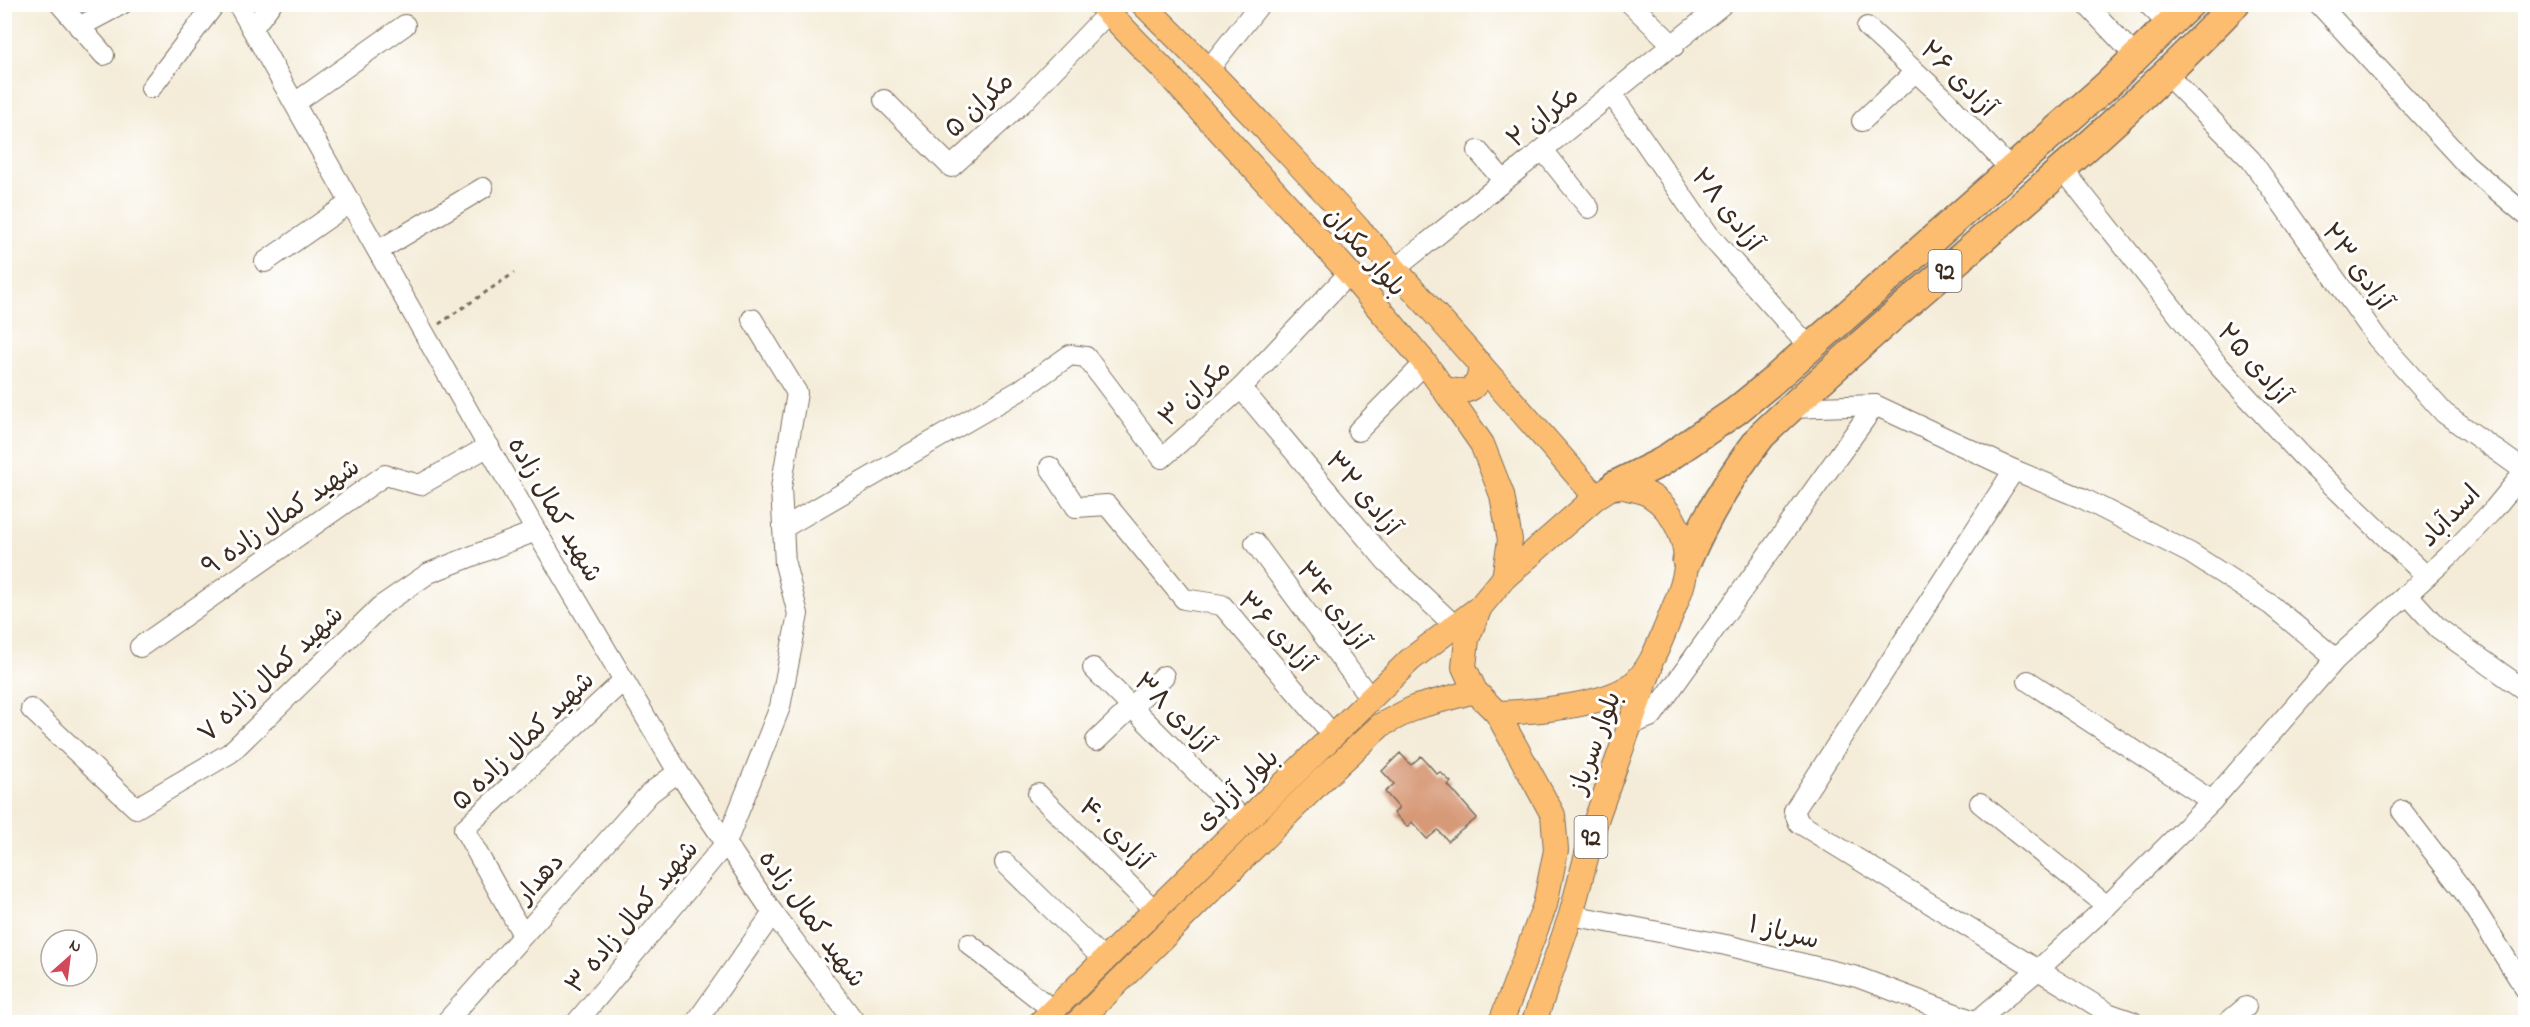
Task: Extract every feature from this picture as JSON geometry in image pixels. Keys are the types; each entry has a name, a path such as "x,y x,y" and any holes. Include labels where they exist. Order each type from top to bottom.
{"highway":[{"name":"92","path":"1606,491 1660,464 1744,404 2011,170 2170,26 2190,4"},
{"name":"92","path":"1686,561 1705,520 1732,474 1762,435 2166,74 2235,4"}],"main road":[{"name":"بلوار مکران","path":"1143,4 1395,269 1480,364 1606,491"},
{"name":"بلوار مکران","path":"1104,9 1166,72 1349,273 1425,363 1443,388 1482,444 1502,495 1510,540 1504,578"},
{"path":"1443,388 1462,392 1469,390 1476,385 1480,377 1480,364"},
{"name":"92","path":"1606,491 1644,492 1665,508 1681,530 1686,561 1679,593 1656,653 1634,683 1609,697 1523,712 1497,713 1475,691 1464,667 1467,639 1480,607 1504,578 1606,491"},
{"name":"بلوار آزادی","path":"1047,1017 1244,820 1410,660 1480,607"},
{"name":"بلوار سرباز","path":"1534,1022 1571,915 1596,820 1656,653"},
{"name":"بلوار آزادی","path":"1078,1023 1380,725 1416,707 1475,691"},
{"name":"بلوار سرباز","path":"1497,713 1553,815 1556,850 1545,905 1501,1023"}],"street":[{"path":"60,4 104,55"},
{"path":"79,27 122,4"},
{"path":"151,88 215,4"},
{"name":"شهید کمال زاده","path":"238,4 536,531 678,772 773,913 855,1023"},
{"path":"252,29 271,4"},
{"path":"1208,70 1260,4"},
{"path":"1631,4 1674,46"},
{"name":"مکران ۲","path":"1395,269 1503,180 1613,96 1723,4"},
{"path":"2086,4 2136,57"},
{"path":"2148,4 2170,26"},
{"path":"2319,4 2466,164 2526,215"},
{"name":"مکران ۵","path":"885,100 951,167 1023,102 1104,9"},
{"path":"295,103 405,25"},
{"name":"آزادی ۲۶","path":"1867,27 1942,96 2011,170"},
{"path":"1862,121 1915,72"},
{"name":"آزادی ۲۳","path":"2166,74 2251,160 2377,338 2444,413 2525,470"},
{"name":"آزادی ۲۸","path":"1613,96 1709,236 1810,348"},
{"path":"1543,150 1589,208"},
{"path":"1478,151 1503,180"},
{"name":"آزادی ۲۵","path":"2062,168 2217,364 2302,456 2426,576"},
{"path":"378,251 483,188"},
{"path":"265,262 351,202"},
{"name":"مکران ۳","path":"783,528 1019,392 1070,355 1086,357 1162,458 1240,388 1349,273"},
{"name":"شهید کمال زاده ۳","path":"577,1023 726,843 780,707 798,614 785,564 781,488 797,393 752,319"},
{"path":"1358,431 1425,363"},
{"name":"آزادی ۳۲","path":"1240,388 1386,561 1455,626"},
{"path":"1791,408 1875,405 2014,470 2084,499 2190,553 2271,605 2337,659"},
{"path":"1630,726 1652,716 1875,405"},
{"name":"شهید کمال زاده ۹","path":"140,647 385,475 420,485 489,446"},
{"name":"آزادی ۳۶","path":"1050,467 1076,507 1107,505 1184,599 1222,605 1333,735"},
{"path":"2014,470 1794,810 1800,823 2110,1014 2133,1023"},
{"name":"اسدآباد","path":"1977,1022 2107,906 2212,801 2337,659 2494,509 2525,470"},
{"name":"شهید کمال زاده ۷","path":"31,709 136,808 230,753 381,606 429,573 536,531"},
{"name":"آزادی ۳۴","path":"1255,543 1370,698"},
{"path":"2407,594 2438,628 2526,691"},
{"name":"آزادی ۳۸","path":"1093,668 1244,820"},
{"path":"1096,741 1164,676"},
{"name":"شهید کمال زاده ۵","path":"523,935 464,829 624,680"},
{"path":"2028,681 2212,801"},
{"name":"دهدار","path":"446,1023 650,793 678,772"},
{"name":"آزادی ۴۰","path":"1038,794 1154,910"},
{"path":"1980,803 2107,906"},
{"path":"2402,811 2464,892 2526,990"},
{"path":"1005,863 1104,960"},
{"path":"696,1023 773,913"},
{"name":"سرباز ۱","path":"1571,915 1726,945 1857,977 1977,1022"},
{"path":"969,944 1047,1017"},
{"path":"2228,1023 2246,1007"}],"path":[{"path":"425,333 514,273"}],"building":[{"path":"1400,753 1411,765 1421,756 1437,774 1440,772 1451,782 1448,785 1477,818 1448,841 1438,830 1427,839 1412,822 1407,827 1394,813 1399,808 1385,792 1394,784 1382,771"}]}
